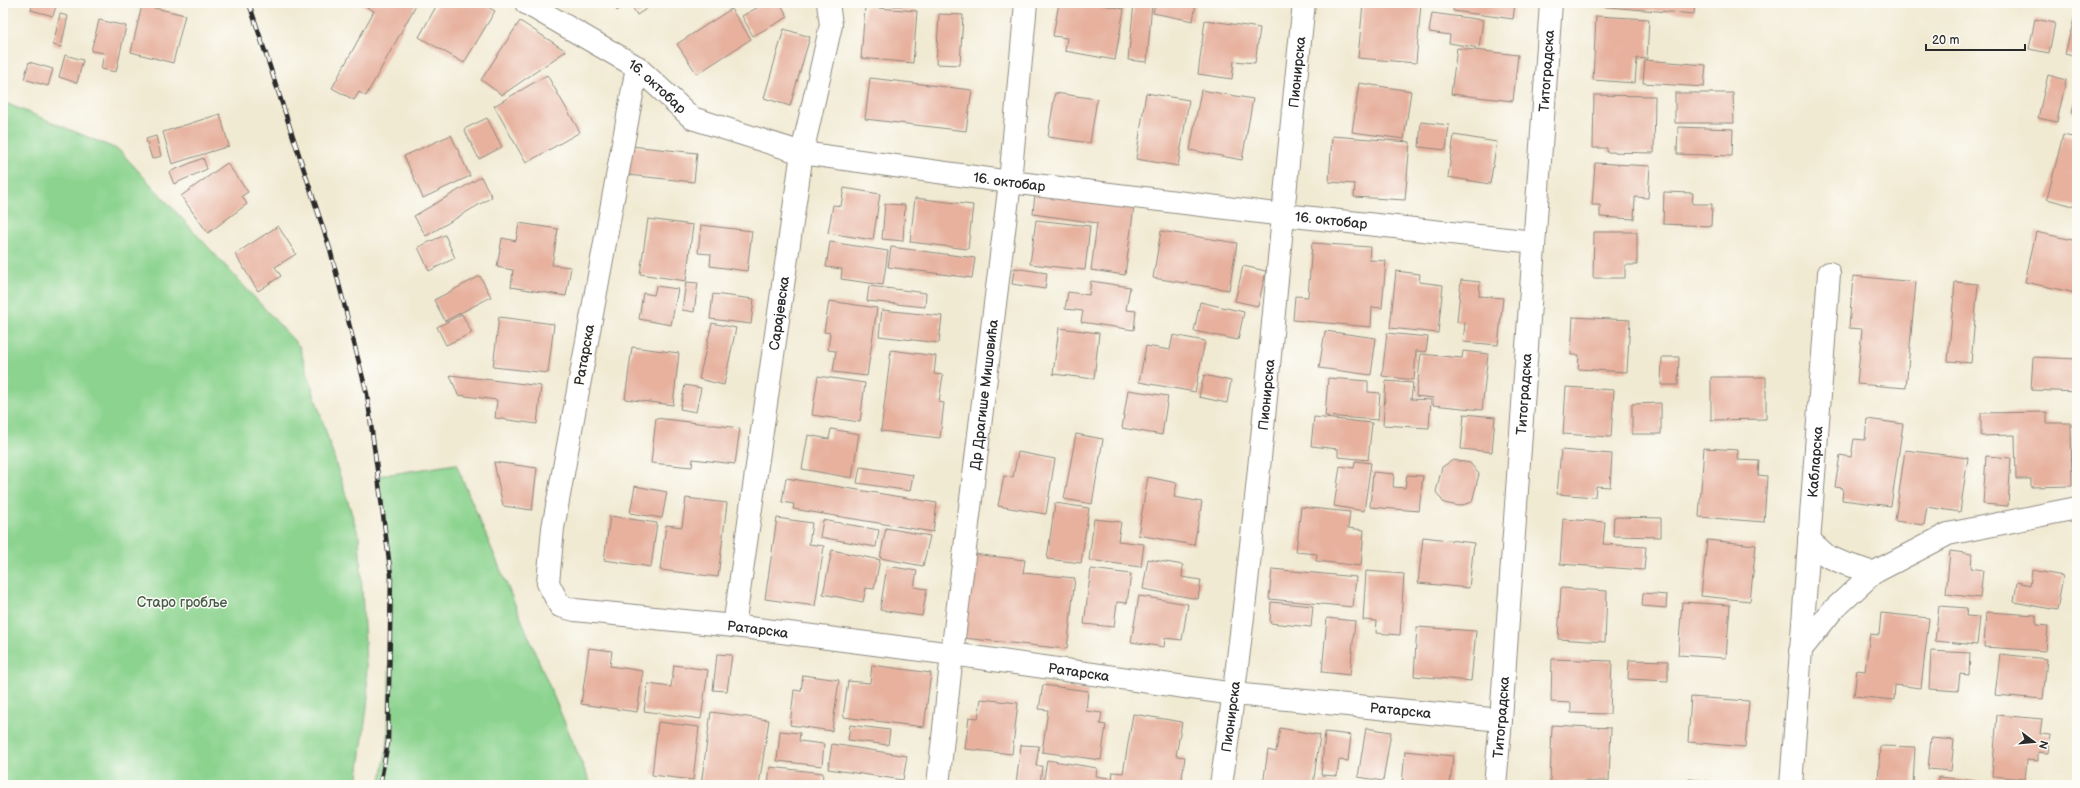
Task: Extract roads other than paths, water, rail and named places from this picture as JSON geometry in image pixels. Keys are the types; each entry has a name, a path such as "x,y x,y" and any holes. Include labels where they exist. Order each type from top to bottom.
{"street":[{"name":"16. октобар","path":"526,3 637,67 692,118 802,153 1010,182 1284,215 1534,242"},
{"name":"Сарајевска","path":"734,626 802,153 831,25 828,3"},
{"name":"Др Драгише Мишовића","path":"938,785 952,654 1010,182 1026,3"},
{"name":"Пионирска","path":"1221,785 1234,694 1284,215 1304,3"},
{"name":"Титоградска","path":"1495,785 1501,720 1551,3"},
{"name":"Ратарска","path":"637,67 553,528 548,583 560,606 575,610 734,626 952,654 1234,694 1501,720"},
{"name":"Кабларска","path":"1791,785 1829,273"},
{"path":"1800,651 1831,612 1873,573 1948,534 2077,508"},
{"path":"1809,540 1827,556 1873,573"}],"railway":[{"path":"249,3 330,249 367,394 391,575 388,742 380,785"}],"park label":[{"name":"Старо гробље","path":"182,602"}]}
